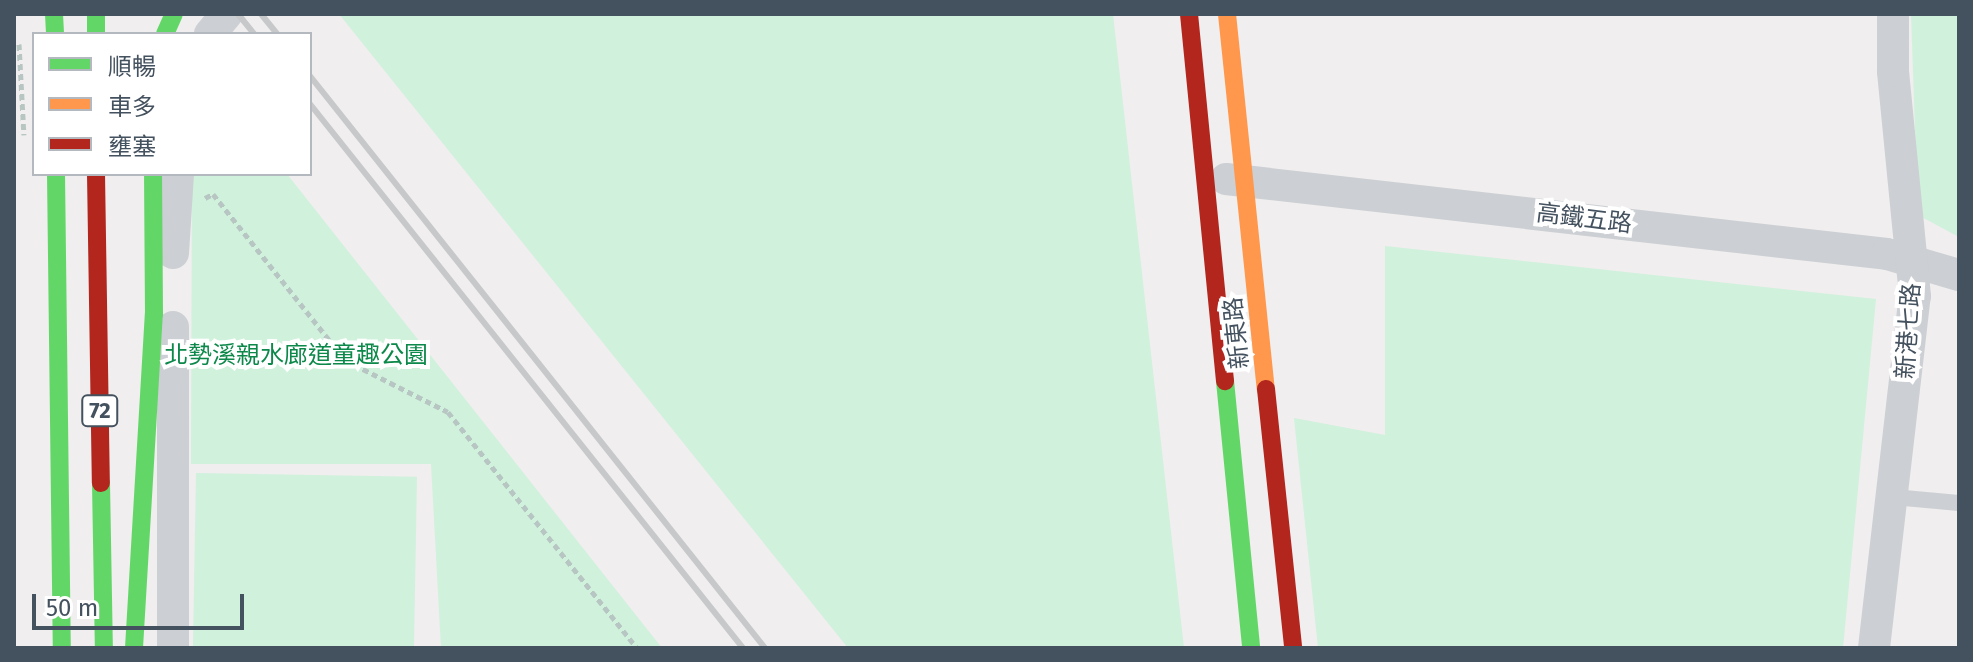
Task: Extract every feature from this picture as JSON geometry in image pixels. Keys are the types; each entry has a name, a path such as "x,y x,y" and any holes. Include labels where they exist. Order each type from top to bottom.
{"main road":[{"name":"新東路","path":"1189,14 1251,648"},
{"name":"新東路","path":"1227,14 1247,182 1293,648"},
{"name":"72","path":"56,176 62,648"},
{"name":"72","path":"96,176 104,648"},
{"path":"134,648 154,314 153,176"}],"street":[{"path":"212,32 227,14"},
{"name":"新港七路","path":"1874,648 1915,296 1893,71 1893,14"},
{"path":"173,648 173,251 178,176"},
{"name":"高鐵五路","path":"1206,177 1913,260 1959,275"}],"lane":[{"path":"1893,497 1959,503"}],"path":[{"path":"18,29 24,135"},
{"path":"199,201 213,194 345,360 448,412 637,648"}],"green space":[{"path":"339,14 1113,14 1184,648 848,648"},
{"path":"1911,14 1959,14 1959,237 1918,215"},
{"name":"北勢溪親水廊道童趣公園","path":"192,176 289,176 662,648 441,648 431,464 191,464"},
{"path":"1385,246 1876,299 1843,648 1318,648 1294,418 1385,435"},
{"path":"196,473 417,477 414,648 193,648"}],"railway":[{"path":"238,14 252,32"},
{"path":"261,14 275,32"},
{"path":"312,79 765,648"},
{"path":"312,107 743,648"}],"traffic: fast":[{"path":"54,14 55,32"},
{"path":"96,14 96,32"},
{"path":"166,32 174,14"},
{"path":"56,176 62,648"},
{"path":"134,648 154,314 153,176"},
{"path":"1225,381 1251,648"},
{"path":"101,483 104,648"}],"traffic: slow":[{"path":"1227,14 1266,389"}],"traffic: jam":[{"path":"1189,14 1225,381"},
{"path":"96,176 101,483"},
{"path":"1266,389 1293,648"}]}
